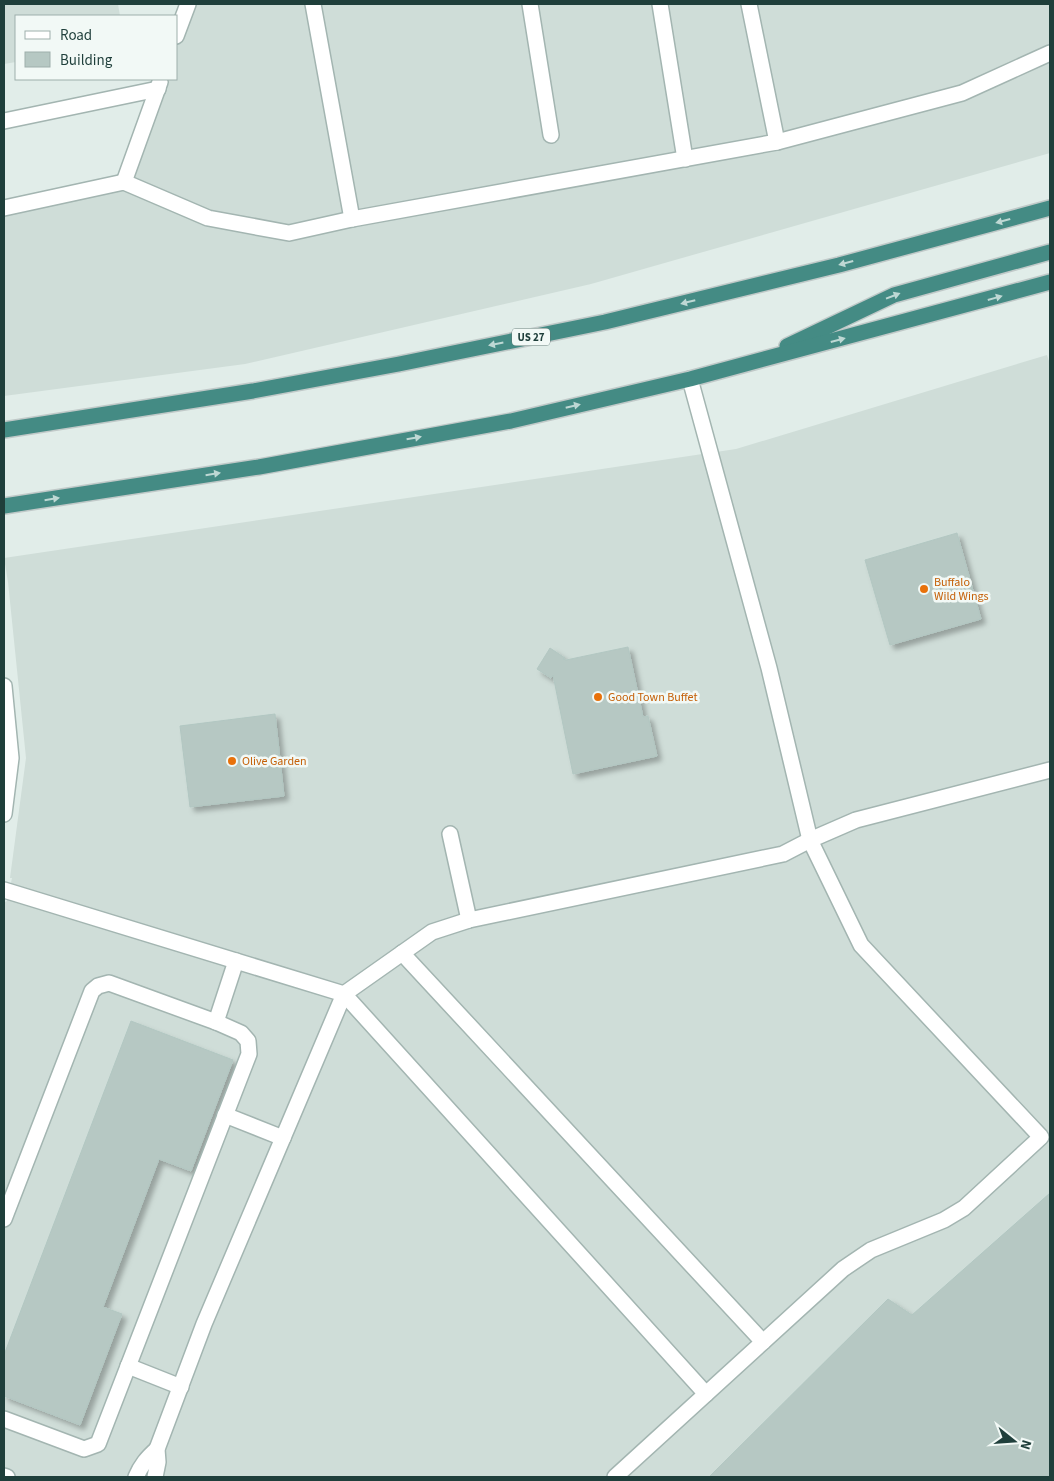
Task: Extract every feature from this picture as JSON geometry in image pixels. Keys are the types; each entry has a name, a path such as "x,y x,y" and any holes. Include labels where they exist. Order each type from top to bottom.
{"highway":[{"name":"US 27","path":"4,430 253,391 399,364 605,322 839,265 1050,208"},
{"path":"754,362 894,295 1050,252"},
{"path":"4,506 260,467 511,421 690,380 1050,282"}],"street":[{"path":"178,31 188,4"},
{"path":"313,4 352,220"},
{"path":"530,4 551,135"},
{"path":"660,4 685,159"},
{"path":"749,4 778,142"},
{"path":"4,208 124,182 208,218 289,233 778,142 962,93 1050,53"},
{"path":"124,182 159,84"},
{"path":"4,121 159,84"},
{"path":"615,1477 843,1269 871,1250 944,1220 964,1208 1046,1132 861,946 810,840 769,668 690,380"},
{"path":"4,686 11,758 4,814"},
{"path":"155,1477 158,1462 157,1449 204,1324 344,994 432,932 470,920 783,854 856,820 1050,770"},
{"path":"450,834 470,920"},
{"path":"4,890 344,994 706,1394"},
{"path":"402,953 763,1342"},
{"path":"216,1022 236,961"},
{"path":"4,1220 92,992 98,986 110,983 216,1022 241,1033 248,1041 249,1054 98,1444 92,1448 84,1449 4,1418"},
{"path":"225,1115 283,1138"},
{"path":"128,1366 181,1387"},
{"path":"136,1477 147,1458 157,1449"}],"shaded area":[{"path":"4,4 118,4 120,15 15,15 15,62 4,64"},
{"path":"189,4 1050,4 1050,153 591,284 245,364 4,396 4,204 122,185 161,80 178,80 178,33"},
{"path":"1047,355 1050,364 1050,1477 4,1477 4,905 7,901 12,878 10,878 26,758 4,558 736,449"}],"building":[{"name":"Buffalo Wild Wings","path":"957,533 981,619 890,645 865,560"},
{"name":"Good Town Buffet","path":"628,647 643,717 648,716 657,756 573,774 553,675 551,678 537,669 550,648 566,660"},
{"name":"Olive Garden","path":"275,714 284,796 190,807 180,726"},
{"path":"131,1021 233,1060 191,1171 159,1159 103,1307 122,1314 80,1425 4,1396 4,1355"},
{"path":"1050,1193 1050,1477 709,1477 888,1299 912,1315"}],"place":[{"name":"Buffalo Wild Wings","path":"924,589"},
{"name":"Good Town Buffet","path":"598,697"},
{"name":"Olive Garden","path":"232,761"}]}
